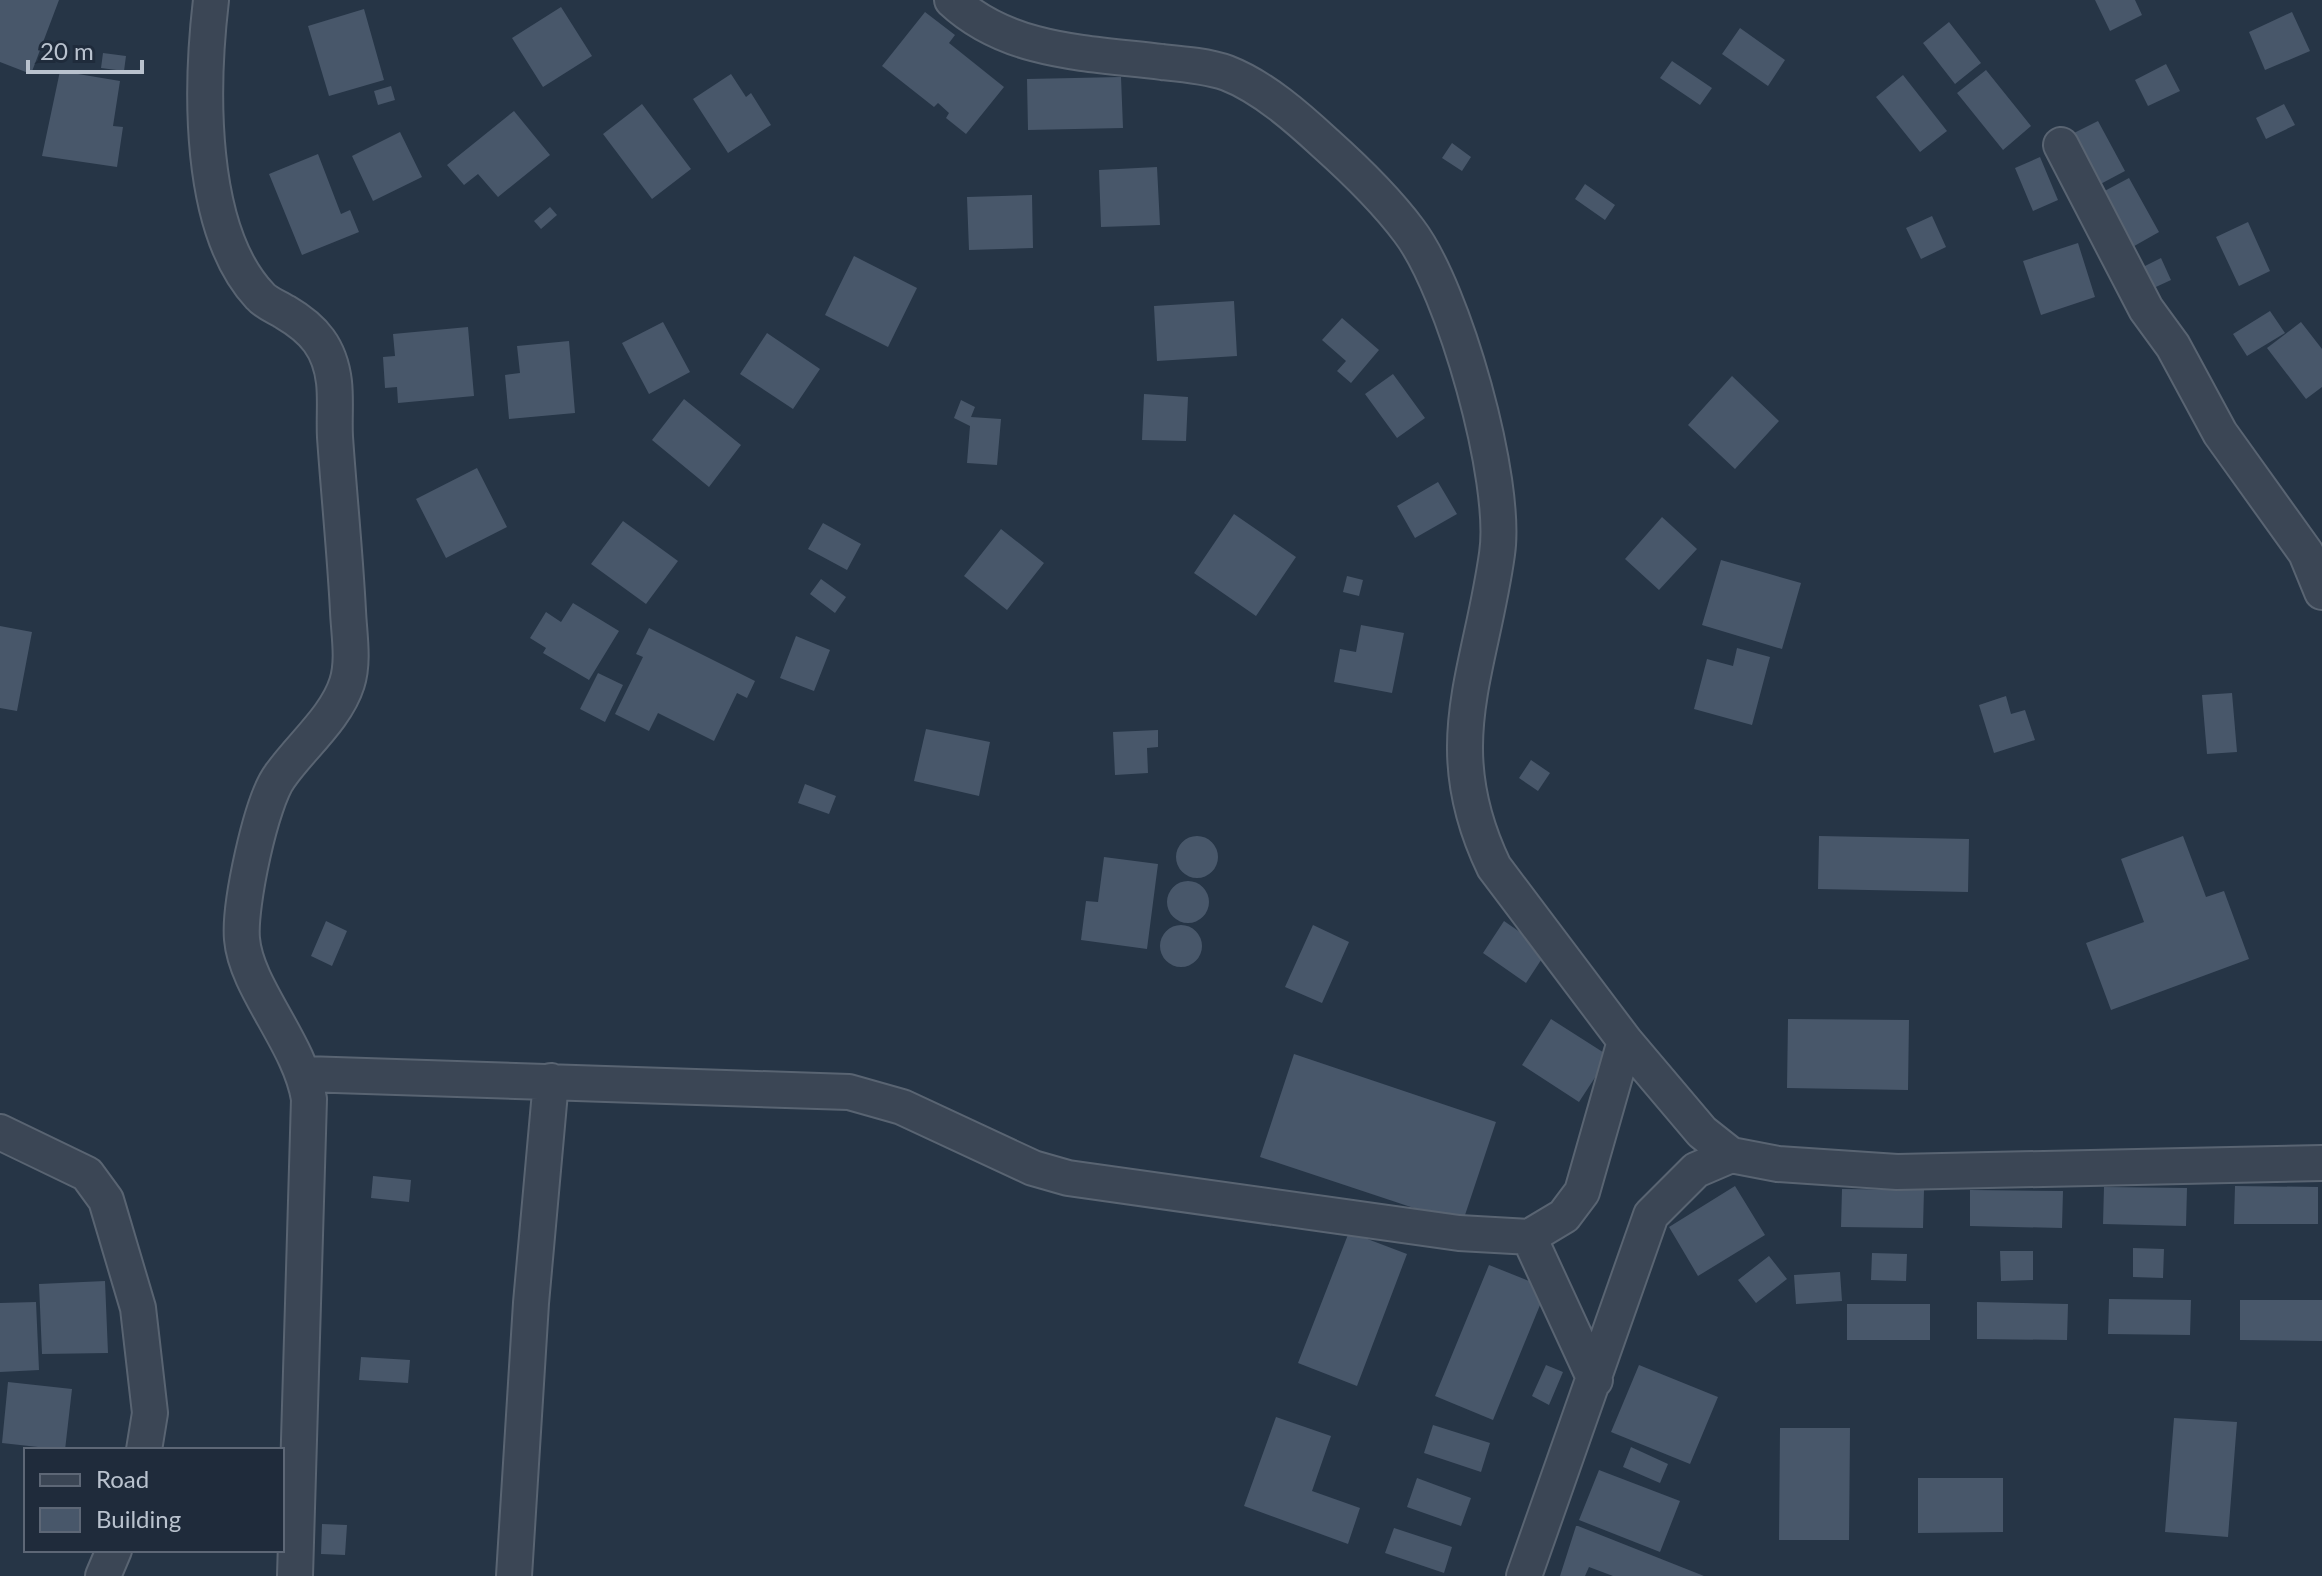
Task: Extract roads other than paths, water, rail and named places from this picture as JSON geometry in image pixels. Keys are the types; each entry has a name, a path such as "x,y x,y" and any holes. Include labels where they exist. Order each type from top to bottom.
{"street":[{"path":"211,0 205,114 218,211 239,265 253,287 261,297 309,326 328,352 334,383 351,656 347,683 335,707 278,778 266,802 244,904 242,940 251,968 305,1074 309,1099 295,1576"},
{"path":"952,0 973,20 1011,39 1051,48 1196,66 1227,73 1256,88 1325,143 1409,231 1436,279 1470,375 1496,492 1498,551 1466,704 1466,790 1479,835 1494,867 1625,1041 1702,1132 1731,1155 1778,1164 1897,1172 2322,1163"},
{"path":"2061,145 2146,309 2173,346 2220,433 2306,553 2322,592"},
{"path":"305,1074 849,1092 902,1107 1033,1168 1068,1178 1459,1233 1529,1237 1564,1216 1582,1192 1625,1041"},
{"path":"514,1576 531,1303 551,1081"},
{"path":"0,1132 87,1174 106,1200 138,1308 150,1413 144,1448"},
{"path":"1524,1576 1651,1215 1696,1170 1731,1155"},
{"path":"1529,1237 1595,1380"},
{"path":"103,1576 113,1552"}]}
